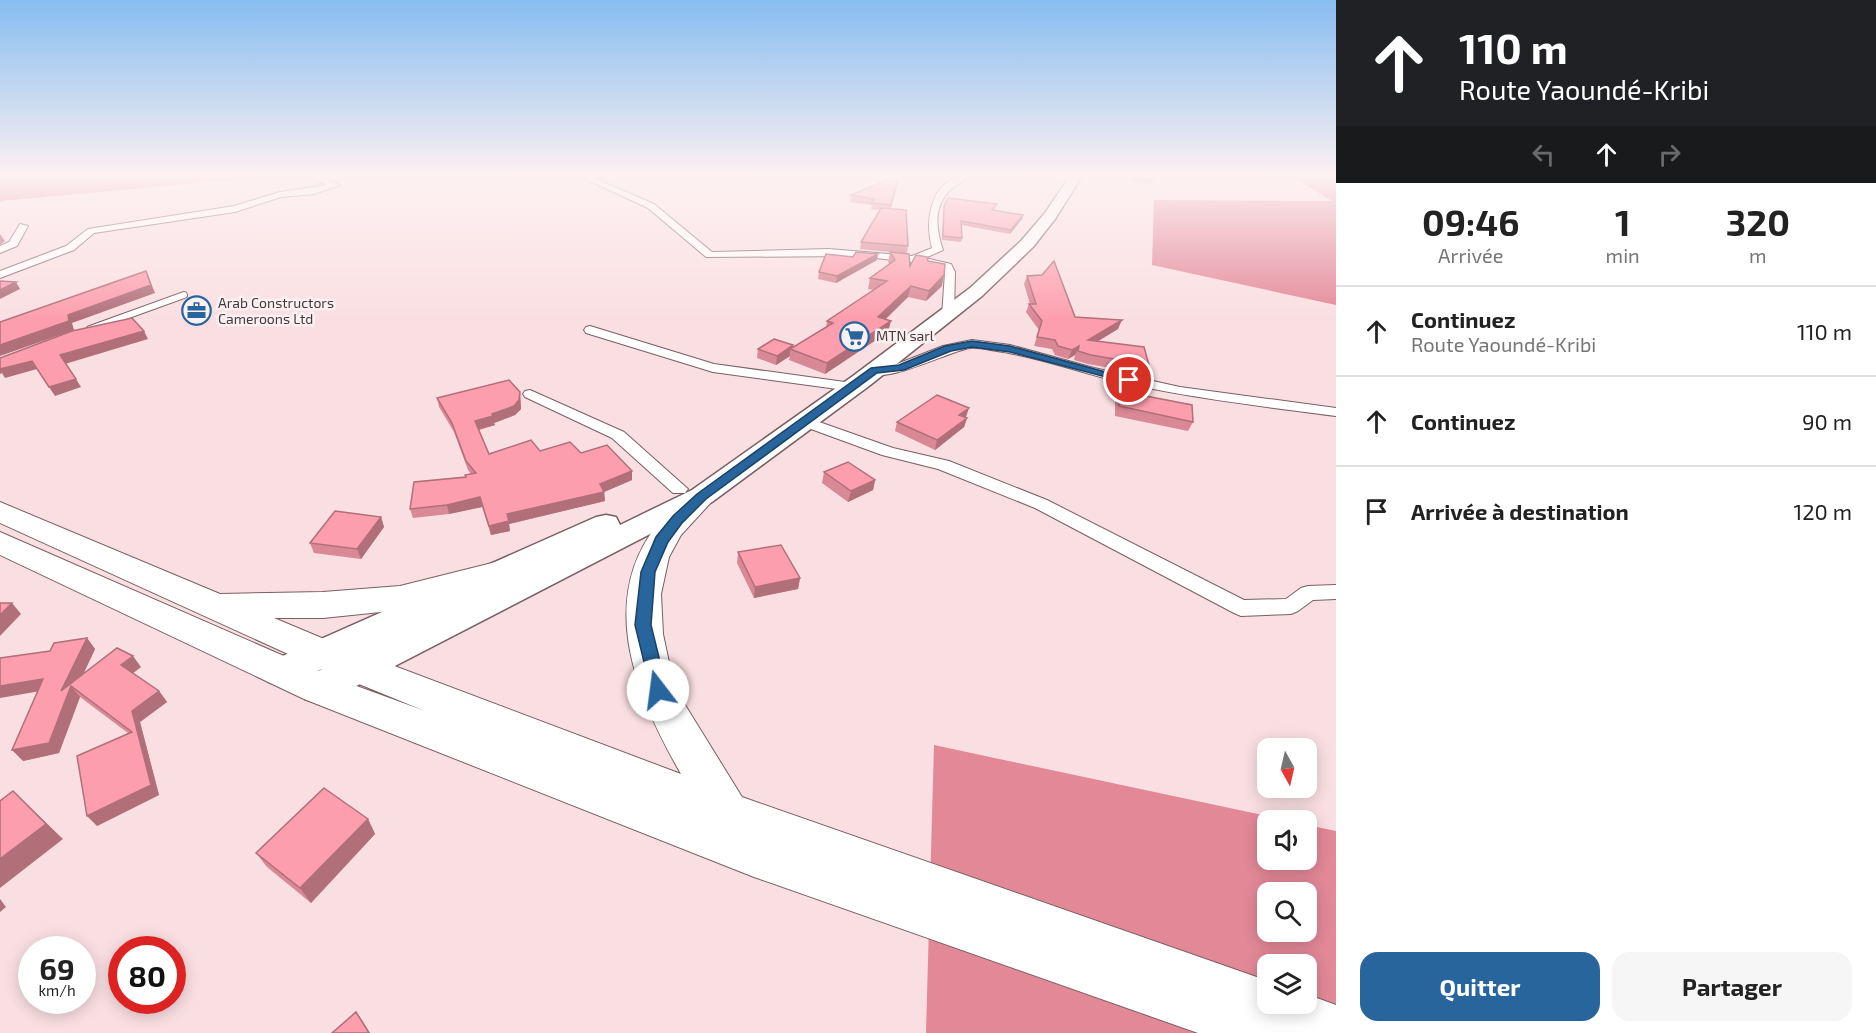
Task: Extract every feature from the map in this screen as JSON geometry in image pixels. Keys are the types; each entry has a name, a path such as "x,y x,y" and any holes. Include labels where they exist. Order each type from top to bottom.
{"highway":[{"path":"690,493 678,519 661,540 648,572 643,625 658,690 727,813"},
{"path":"0,512 215,605 321,671 727,813 868,866 1336,1032"},
{"path":"0,542 321,671 754,854 1276,1033"},
{"path":"215,605 360,603 400,598 504,571"}],"main road":[{"path":"321,671 690,493 740,466 805,423 948,316 1027,244 1043,224"},
{"path":"321,671 504,571 690,493"}],"street":[{"path":"0,274 70,248 92,231 136,224"},
{"path":"673,224 710,255 843,253 915,258 947,266 950,272 948,316"},
{"path":"915,258 938,250 931,232 932,224"},
{"path":"0,250 13,244 23,226"},
{"path":"590,330 713,368 852,387"},
{"path":"874,371 900,368 948,349 972,344 1010,349 1092,372 1180,391 1336,412"},
{"path":"530,394 618,435 690,493"},
{"path":"805,423 888,452 943,465 1041,504 1241,608 1291,606 1308,593 1336,592"}],"lane":[{"path":"87,330 184,295"}],"shaded area":[{"path":"1153,224 1336,224 1336,305 1152,265"},
{"path":"934,745 1257,814 1257,870 1317,870 1317,827 1336,831 1336,1033 926,1033"}],"building":[{"path":"871,224 907,224 908,246 861,242"},
{"path":"943,224 961,224 962,238 943,236"},
{"path":"979,224 1016,224 1011,230"},
{"path":"856,252 878,254 837,276 819,272 826,254 853,257"},
{"path":"890,252 909,254 910,266 916,255 927,257 928,261 945,264 944,275 929,291 911,286 878,317 891,321 827,363 790,349 833,323 827,321 887,281 870,278 895,260"},
{"path":"1054,261 1075,317 1122,320 1088,340 1144,347 1149,365 1091,355 1078,351 1079,346 1072,350 1058,346 1055,340 1037,337 1042,321 1029,304 1036,304 1027,276 1042,275"},
{"path":"146,271 151,285 68,315 69,321 0,345 0,322"},
{"path":"0,281 16,282 0,290"},
{"path":"132,318 144,331 60,355 76,379 49,387 32,361 0,369 0,358 72,331"},
{"path":"774,339 793,345 777,356 758,349"},
{"path":"509,380 520,392 519,400 514,406 475,421 489,454 531,440 540,451 570,442 581,453 607,445 632,471 600,484 604,492 507,514 509,521 489,526 480,497 447,505 410,509 414,482 466,477 465,475 476,473 466,461 452,423 437,398"},
{"path":"1120,391 1192,405 1193,422 1119,406"},
{"path":"937,395 969,408 959,415 967,418 937,440 897,422"},
{"path":"848,462 875,480 851,491 824,472"},
{"path":"335,511 381,517 357,549 310,543"},
{"path":"781,545 800,578 755,587 738,552"},
{"path":"0,603 12,603 0,615"},
{"path":"87,638 61,691 117,648 133,656 121,665 159,691 132,711 151,785 87,816 77,756 132,732 71,686 49,743 12,750 43,679 0,686 0,658 50,651 54,643"},
{"path":"324,788 368,819 300,888 256,853"},
{"path":"13,791 46,824 0,859 0,801"},
{"path":"356,1012 369,1033 332,1033"}],"place":[{"name":"Arab Constructors Cameroons Ltd","path":"197,311"},
{"name":"MTN sarl","path":"855,336"}],"route":[{"path":"658,690 643,625 648,572 661,540 678,519 702,496 740,466 805,423 874,371 900,368 959,345 972,344 1010,349 1129,380"}]}
